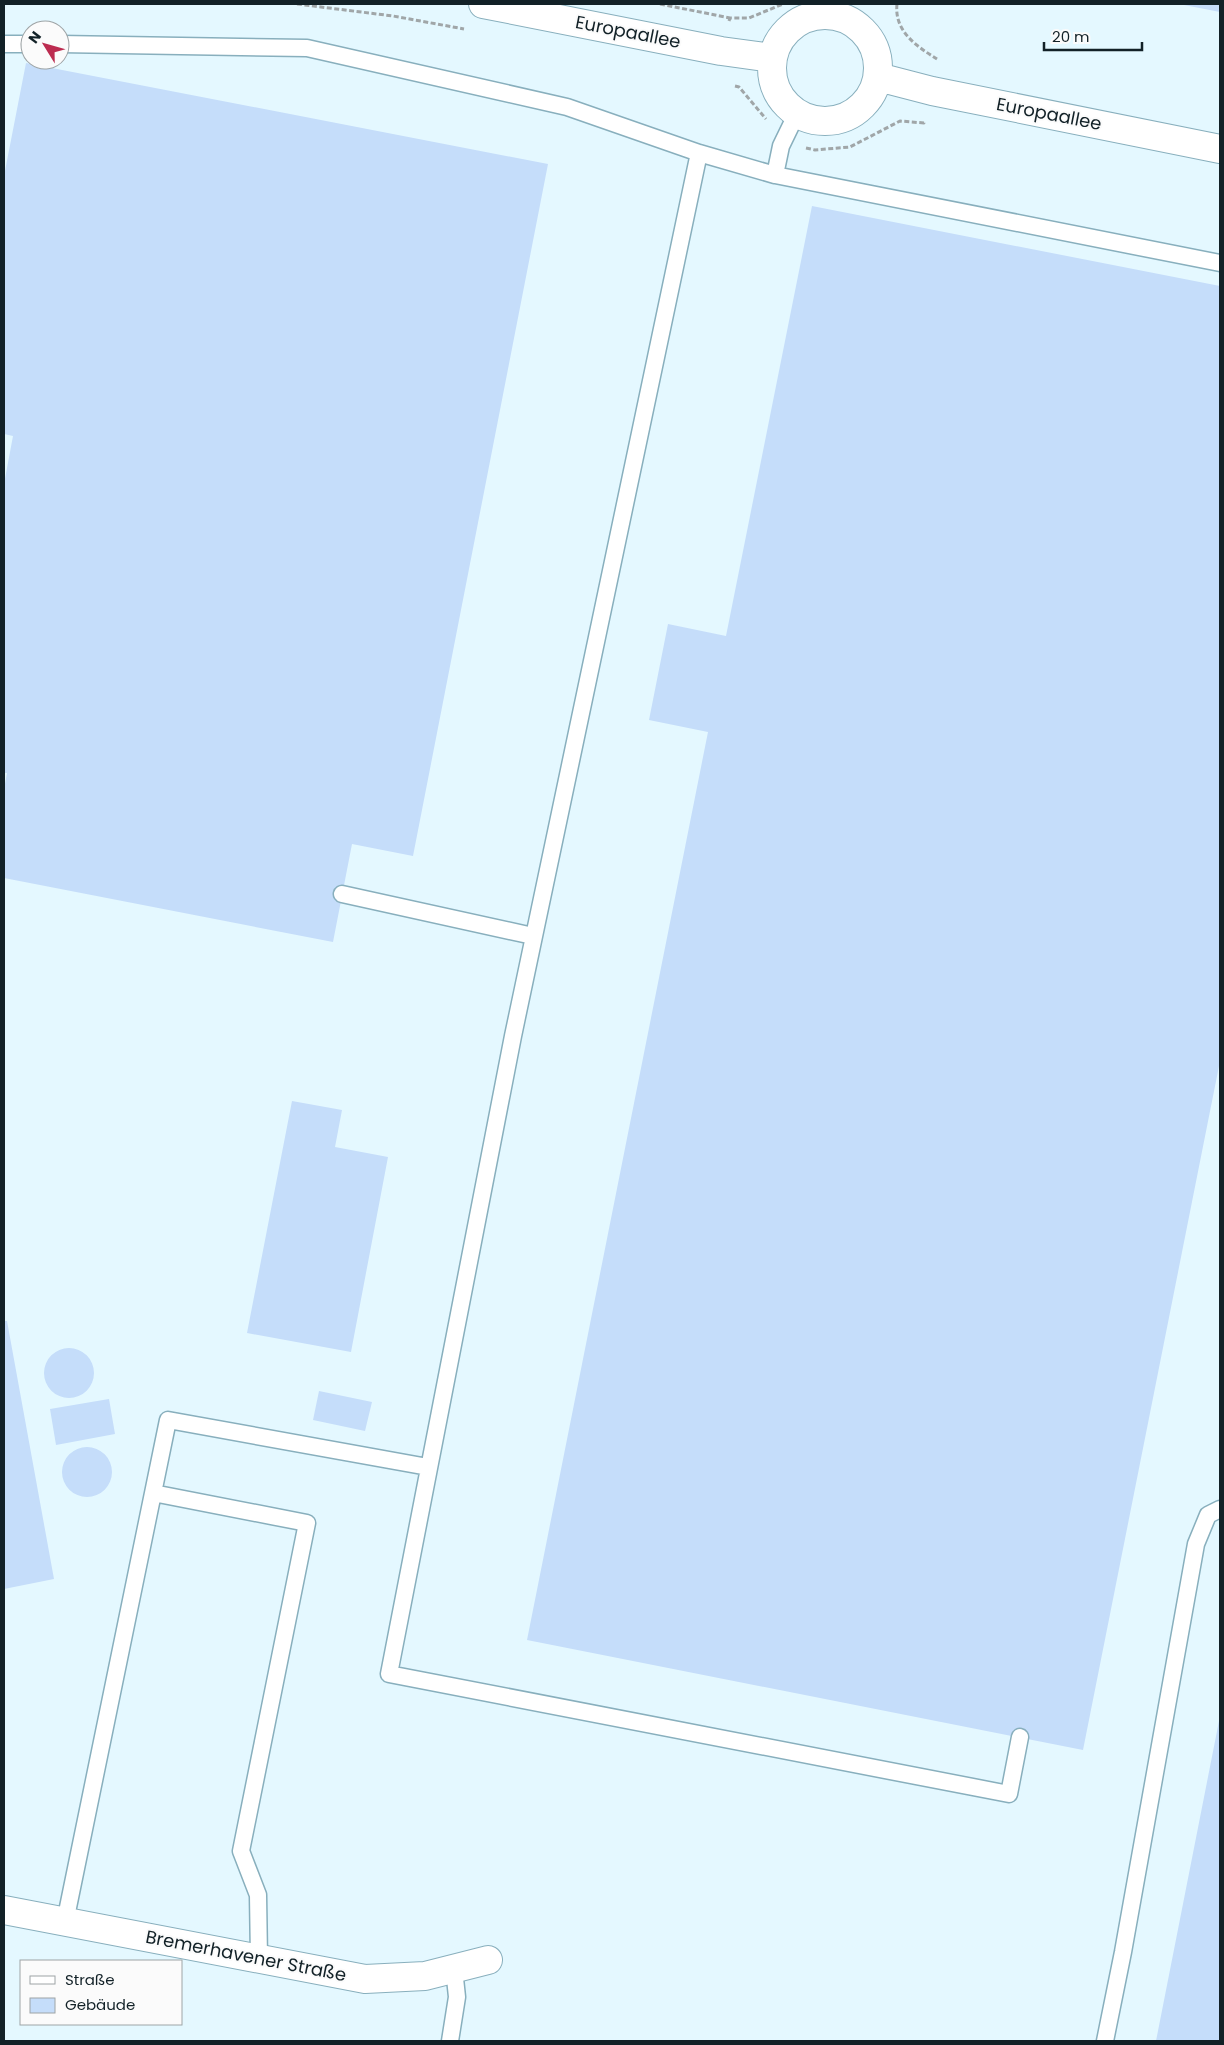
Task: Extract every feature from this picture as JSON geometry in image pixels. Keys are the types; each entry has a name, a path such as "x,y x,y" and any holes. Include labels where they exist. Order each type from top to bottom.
{"street":[{"name":"Europaallee","path":"483,4 721,51 773,58"},
{"path":"846,11 853,23 871,41 876,54 878,77 875,87 863,106 854,113 842,119 828,121 812,119 797,113 784,102 774,83 773,58 782,38 799,22 812,17 846,11"},
{"name":"Europaallee","path":"878,77 932,91 1220,149"},
{"name":"Bremerhavener Straße","path":"4,1910 365,1979 425,1976 488,1960"}],"lane":[{"path":"4,44 20,44"},
{"path":"70,44 307,48 567,107 699,153 775,175 1220,263"},
{"path":"775,175 781,146 797,113"},
{"path":"699,153 533,936 389,1674 1009,1794 1020,1737"},
{"path":"342,894 533,936"},
{"path":"65,1922 168,1420 428,1468"},
{"path":"153,1493 307,1523 241,1851 258,1896 259,1959"},
{"path":"1105,2041 1123,1952 1196,1544 1208,1515 1220,1509"},
{"path":"450,2041 457,1997 454,1969"}],"path":[{"path":"297,4 393,16 469,30"},
{"path":"660,4 730,18"},
{"path":"732,84 739,87 762,113 776,133 795,144 815,150 850,148 900,121 924,123 940,62 920,48 904,33 895,15 897,4"}],"shaded area":[{"path":"4,4 1220,4 1220,2041 4,2041"}],"building":[{"path":"1220,4 1220,12 1184,5"},
{"path":"25,70 62,70 548,164 413,856 352,844 333,942 4,878 4,789 7,773 4,773 4,484 13,436 4,434 4,176"},
{"path":"812,206 1220,286 1220,1061 1083,1750 527,1640 708,732 649,720 668,624 726,636"},
{"path":"292,1101 342,1110 335,1147 388,1157 351,1352 247,1333"},
{"path":"4,1321 7,1321 54,1579 4,1589"},
{"path":"64,1348 74,1348 87,1355 94,1368 94,1378 87,1391 74,1398 64,1398 55,1394 48,1387 44,1378 44,1368 48,1359 55,1352"},
{"path":"319,1391 372,1402 365,1431 313,1420"},
{"path":"109,1399 115,1434 56,1445 50,1409"},
{"path":"82,1447 92,1447 105,1454 112,1467 112,1477 105,1490 92,1497 82,1497 73,1493 66,1486 62,1477 62,1467 66,1458 73,1451"},
{"path":"1219,1721 1220,2041 1156,2041"}]}
